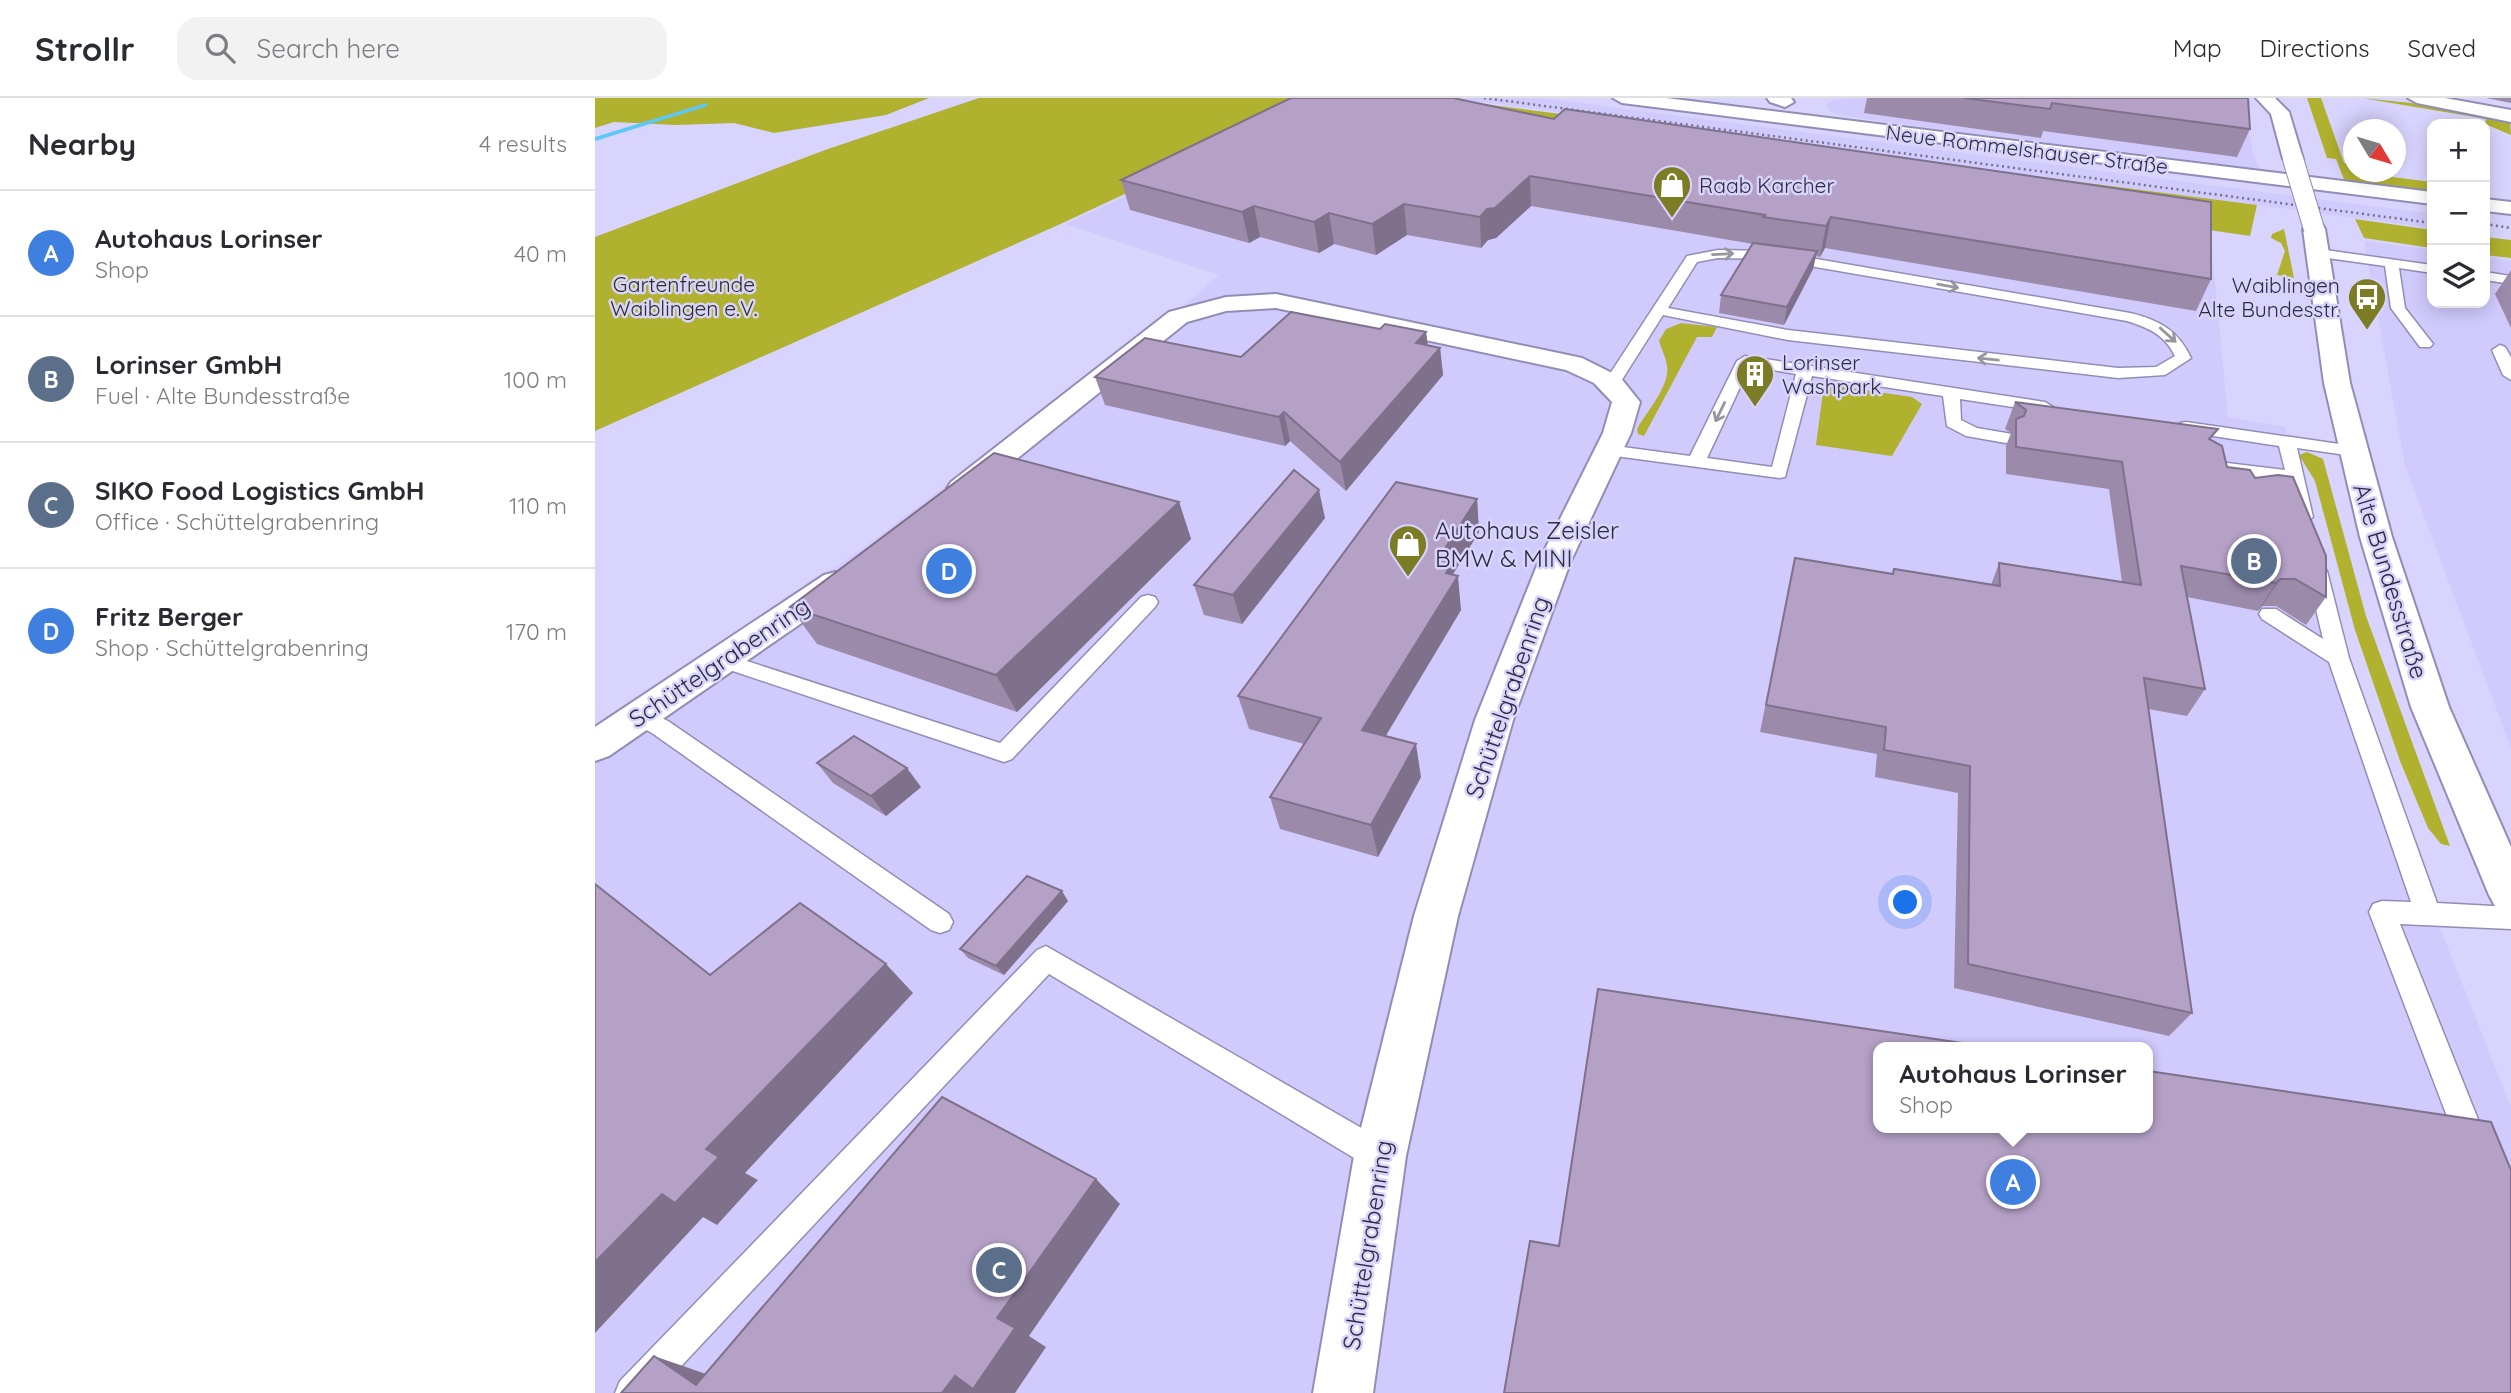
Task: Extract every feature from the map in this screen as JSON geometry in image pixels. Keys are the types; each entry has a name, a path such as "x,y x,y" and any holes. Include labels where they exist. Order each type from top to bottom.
{"street":[{"name":"Neue Rommelshauser Straße","path":"1622,98 1782,104 2427,197"},
{"path":"2417,98 2511,116"},
{"name":"Alte Bundesstraße","path":"2277,102 2316,241 2337,383 2353,451 2400,617 2430,707 2511,895"},
{"path":"2490,206 2511,208"},
{"path":"934,510 1178,317 1217,304 1247,300 1276,302 1573,364 1596,372 1612,383"},
{"name":"Schüttelgrabenring","path":"1343,1393 1380,1156 1436,916 1494,720 1554,564 1608,450 1626,402 1612,383"},
{"name":"Schüttelgrabenring","path":"595,746 859,568"}],"lane":[{"path":"2316,241 2391,264 2427,268"},
{"path":"1612,383 1658,310 1692,259 1718,254 1770,255 2130,317 2159,327 2177,342 2183,358 2159,372 2118,373 1788,335 1658,310"},
{"path":"2391,264 2398,307 2425,344"},
{"path":"2490,277 2511,280"},
{"path":"2511,352 2500,350 2511,375"},
{"path":"1696,462 1745,361 2063,410"},
{"path":"1608,450 1779,473 1805,371"},
{"path":"1951,393 1952,422 1961,433 1978,444 2006,444 1952,422"},
{"path":"2168,425 2353,451"},
{"path":"2287,442 2338,658 2428,914"},
{"path":"2207,471 2295,480"},
{"path":"2270,491 2295,480"},
{"path":"722,660 1004,753 1148,602"},
{"path":"2269,614 2338,658"},
{"path":"640,716 660,727 940,922"},
{"path":"2486,1177 2382,912 2511,918"},
{"path":"632,1393 1046,958 1380,1156"}],"shaded area":[{"path":"1452,98 1542,98 2427,213 2427,227"},
{"path":"1848,98 2242,98 2253,153 2261,172 1858,118 1832,113 1825,106 1832,101"},
{"path":"1329,101 2210,231 2228,417 2285,427 2347,692 2511,1107 2511,1393 595,1393 595,727 862,549 1176,312 1219,275 1066,224"},
{"path":"2364,241 2427,249 2427,308 2490,308 2490,258 2511,261 2511,748 2405,466"}],"green space":[{"path":"595,98 929,98 886,115 774,133 734,123 676,125 614,122 595,128"},
{"name":"Gartenfreunde Waiblingen e.V.","path":"979,98 1437,98 2257,205 2250,236 1327,100 1056,226 595,431 595,237 825,150"},
{"path":"2307,98 2321,98 2343,160 2343,177 2336,159 2327,158"},
{"path":"2362,98 2411,103 2510,122 2511,135 2490,126 2490,119"},
{"path":"2406,179 2427,181 2427,192 2345,182 2406,182"},
{"path":"2355,219 2427,229 2427,247 2364,238"},
{"path":"2284,229 2294,278 2277,275 2285,251 2281,243 2271,238 2272,234"},
{"path":"2490,238 2511,240 2511,258 2490,256"},
{"path":"1681,323 1717,327 1712,337 1697,337 1644,436 1638,434 1637,429 1659,396 1667,374 1659,341 1666,329"},
{"path":"1824,384 1912,397 1922,404 1892,456 1816,445"},
{"path":"2307,452 2323,459 2366,616 2450,846 2441,844 2428,828 2400,761 2355,630 2315,481 2299,455"}],"building":[{"path":"1291,98 1453,98 1554,119 1565,109 2211,202 2211,279 1831,217 1826,226 1763,217 1765,215 1530,176 1495,208 1487,209 1480,217 1404,204 1372,224 1329,213 1314,222 1254,206 1242,212 1121,180"},
{"path":"1964,98 2248,98 2250,129 2052,103 2050,109"},
{"path":"1753,243 1817,251 1787,307 1721,295"},
{"path":"1291,312 1380,329 1385,324 1426,332 1416,343 1440,348 1340,462 1284,412 1279,417 1095,377 1145,338 1241,357"},
{"path":"2015,402 2218,429 2209,439 2222,446 2227,467 2250,470 2255,478 2278,475 2293,477 2326,556 2326,597 2295,579 2280,579 2276,583 2181,566 2205,689 2144,678 2192,1013 1968,964 1970,766 1884,750 1886,727 1766,705 1795,558 1893,574 1894,569 2000,586 1999,563 2141,585 2122,462 2016,447 2016,419 2024,416 2026,410"},
{"path":"994,453 1179,502 996,675 790,607"},
{"path":"1294,470 1319,490 1233,595 1194,585"},
{"path":"1396,482 1477,499 1438,559 1452,562 1446,573 1458,576 1362,730 1416,744 1371,825 1270,797 1321,718 1238,696"},
{"path":"854,736 907,768 871,796 817,763"},
{"path":"1027,876 1062,891 996,966 960,949"},
{"path":"595,884 710,975 800,903 886,964 706,1149 719,1157 675,1203 662,1194 595,1262"},
{"path":"1598,989 1955,1042 1873,1042 1873,1133 2153,1133 2153,1072 2491,1122 2511,1170 2511,1393 1504,1393 1530,1241 1559,1246"},
{"path":"942,1097 1096,1179 997,1318 1015,1328 973,1389 955,1376 942,1393 621,1393 654,1356 696,1385"}],"waterway":[{"path":"595,139 706,105"}],"railway":[{"path":"1484,98 2427,222"},
{"path":"2490,225 2511,228"}],"place":[{"name":"Raab Karcher","path":"1672,219"},
{"name":"Waiblingen Alte Bundesstr.","path":"2367,331"},
{"name":"Lorinser Washpark","path":"1755,408"},
{"name":"Lorinser GmbH","path":"2254,561"},
{"name":"Fritz Berger","path":"949,571"},
{"name":"Autohaus Zeisler BMW & MINI","path":"1408,578"},
{"name":"Autohaus Lorinser","path":"2013,1182"},
{"name":"SIKO Food Logistics GmbH","path":"999,1270"}]}
